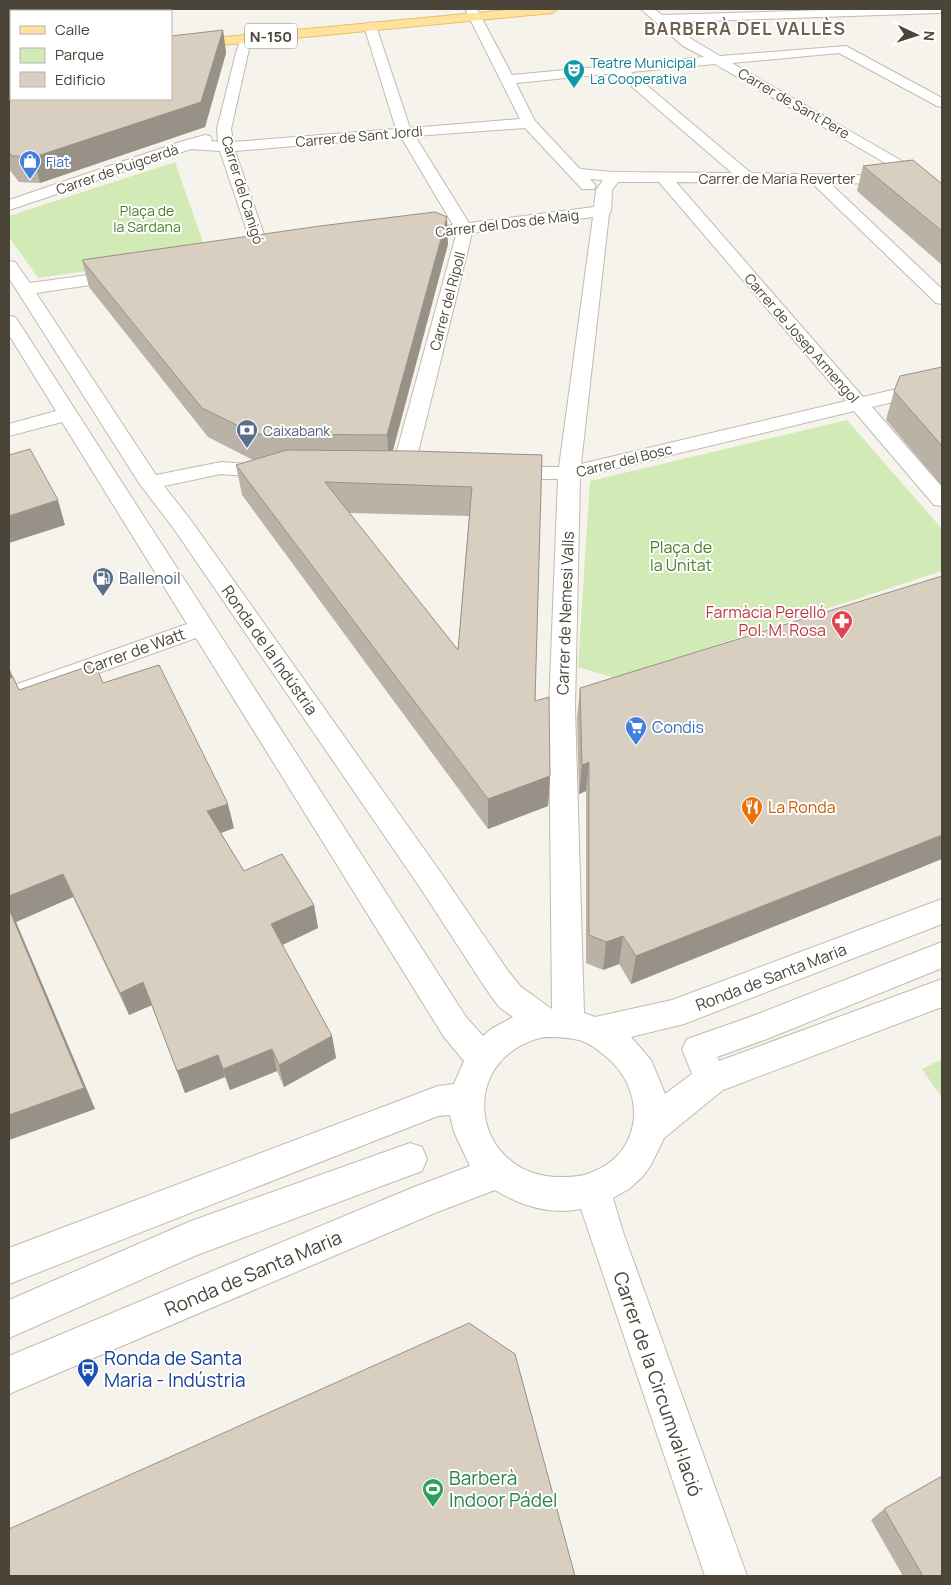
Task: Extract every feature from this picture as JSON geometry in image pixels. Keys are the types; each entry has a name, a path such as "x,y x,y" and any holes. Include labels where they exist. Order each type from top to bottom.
{"main road":[{"name":"N-150","path":"172,46 370,26 472,13 552,9"}],"street":[{"name":"Carrer de Sant Pere","path":"647,9 688,43 923,179 942,195"},
{"path":"660,19 939,9"},
{"path":"472,13 529,123 578,173 603,208"},
{"name":"Carrer del Ripoll","path":"370,26 406,132 461,224 464,236 402,473"},
{"name":"Carrer del Canigó","path":"248,38 243,49 224,130 226,147 263,255"},
{"path":"507,80 841,49 942,103"},
{"path":"619,69 747,178"},
{"path":"918,90 934,86"},
{"name":"Carrer de Sant Jordi","path":"188,144 226,147 529,123"},
{"name":"Carrer de Puigcerdà","path":"9,205 218,135 224,130"},
{"path":"578,173 613,177"},
{"name":"Carrer de Maria Reverter","path":"613,177 923,179 942,181"},
{"name":"Carrer de Nemesi Valls","path":"569,1026 572,705 569,473 604,190 613,177"},
{"name":"Carrer de Josep Armengol","path":"663,177 942,500"},
{"path":"816,178 942,299"},
{"name":"Carrer del Dos de Maig","path":"392,238 603,208"},
{"path":"244,258 281,252"},
{"name":"Ronda de la Indústria","path":"9,266 43,315 150,483 182,524 408,848 497,980 510,997 569,1026"},
{"path":"24,289 137,273"},
{"path":"9,321 455,1027 481,1058"},
{"name":"Carrer del Bosc","path":"490,473 569,473 942,384"},
{"path":"9,430 68,414"},
{"path":"150,483 221,468 294,472"},
{"name":"Carrer de Watt","path":"9,696 203,627"},
{"name":"Ronda de Santa Maria","path":"569,1026 673,1014 942,912"},
{"path":"697,1051 942,955"},
{"path":"650,1128 711,1079 942,993"},
{"path":"569,1026 621,1047 640,1070 650,1098 650,1128 640,1154 620,1176 593,1190 569,1195 543,1193 519,1185 498,1172 479,1150 468,1125 466,1098 471,1077 481,1058 498,1041 519,1029 569,1026"},
{"path":"9,1266 438,1101 466,1098"},
{"path":"9,1319 191,1239 411,1162"},
{"name":"Ronda de Santa Maria","path":"9,1375 427,1199 498,1172"},
{"name":"Carrer de la Circumval·lació","path":"593,1190 605,1232 726,1576"}],"green space":[{"name":"Plaça de la Sardana","path":"175,162 207,254 38,278 9,237 9,216"},
{"name":"Plaça de la Unitat","path":"847,420 942,529 942,571 615,678 578,667 590,481"},
{"path":"942,1059 942,1098 922,1069"}],"building":[{"path":"223,30 201,102 34,157 12,156 9,152 9,57 10,100 172,100 172,36"},
{"path":"913,160 942,184 942,231 863,166"},
{"path":"435,212 447,217 387,435 255,434 202,408 82,260 320,226"},
{"path":"942,367 942,446 894,391 900,376"},
{"path":"30,449 58,500 9,516 9,455"},
{"path":"287,450 542,455 535,701 549,697 550,776 488,799 236,465","holes":["325,482 472,487 458,650"]},
{"path":"942,576 942,835 636,956 623,936 606,942 589,935 589,762 582,765 580,688"},
{"path":"95,664 103,683 159,665 228,804 207,811 244,871 282,854 314,905 271,924 332,1036 279,1065 272,1049 223,1069 218,1055 177,1071 143,982 120,993 63,874 9,896 9,678 13,677 19,690"},
{"path":"9,909 84,1088 9,1115"},
{"name":"Barberà Indoor Pádel","path":"469,1323 515,1354 575,1576 9,1576 9,1529"},
{"path":"942,1476 942,1576 923,1576 884,1509"}],"place":[{"name":"Teatre Municipal La Cooperativa","path":"574,89"},
{"name":"Fiat","path":"30,180"},
{"name":"Caixabank","path":"247,449"},
{"name":"Ballenoil","path":"103,597"},
{"name":"Farmàcia Perelló Pol. M. Rosa","path":"842,640"},
{"name":"Condis","path":"636,746"},
{"name":"La Ronda","path":"752,826"},
{"name":"Ronda de Santa Maria - Indústria","path":"88,1388"},
{"name":"Barberà Indoor Pádel","path":"433,1508"}],"district":[{"name":"BARBERÀ DEL VALLÈS","path":"745,28"}]}
